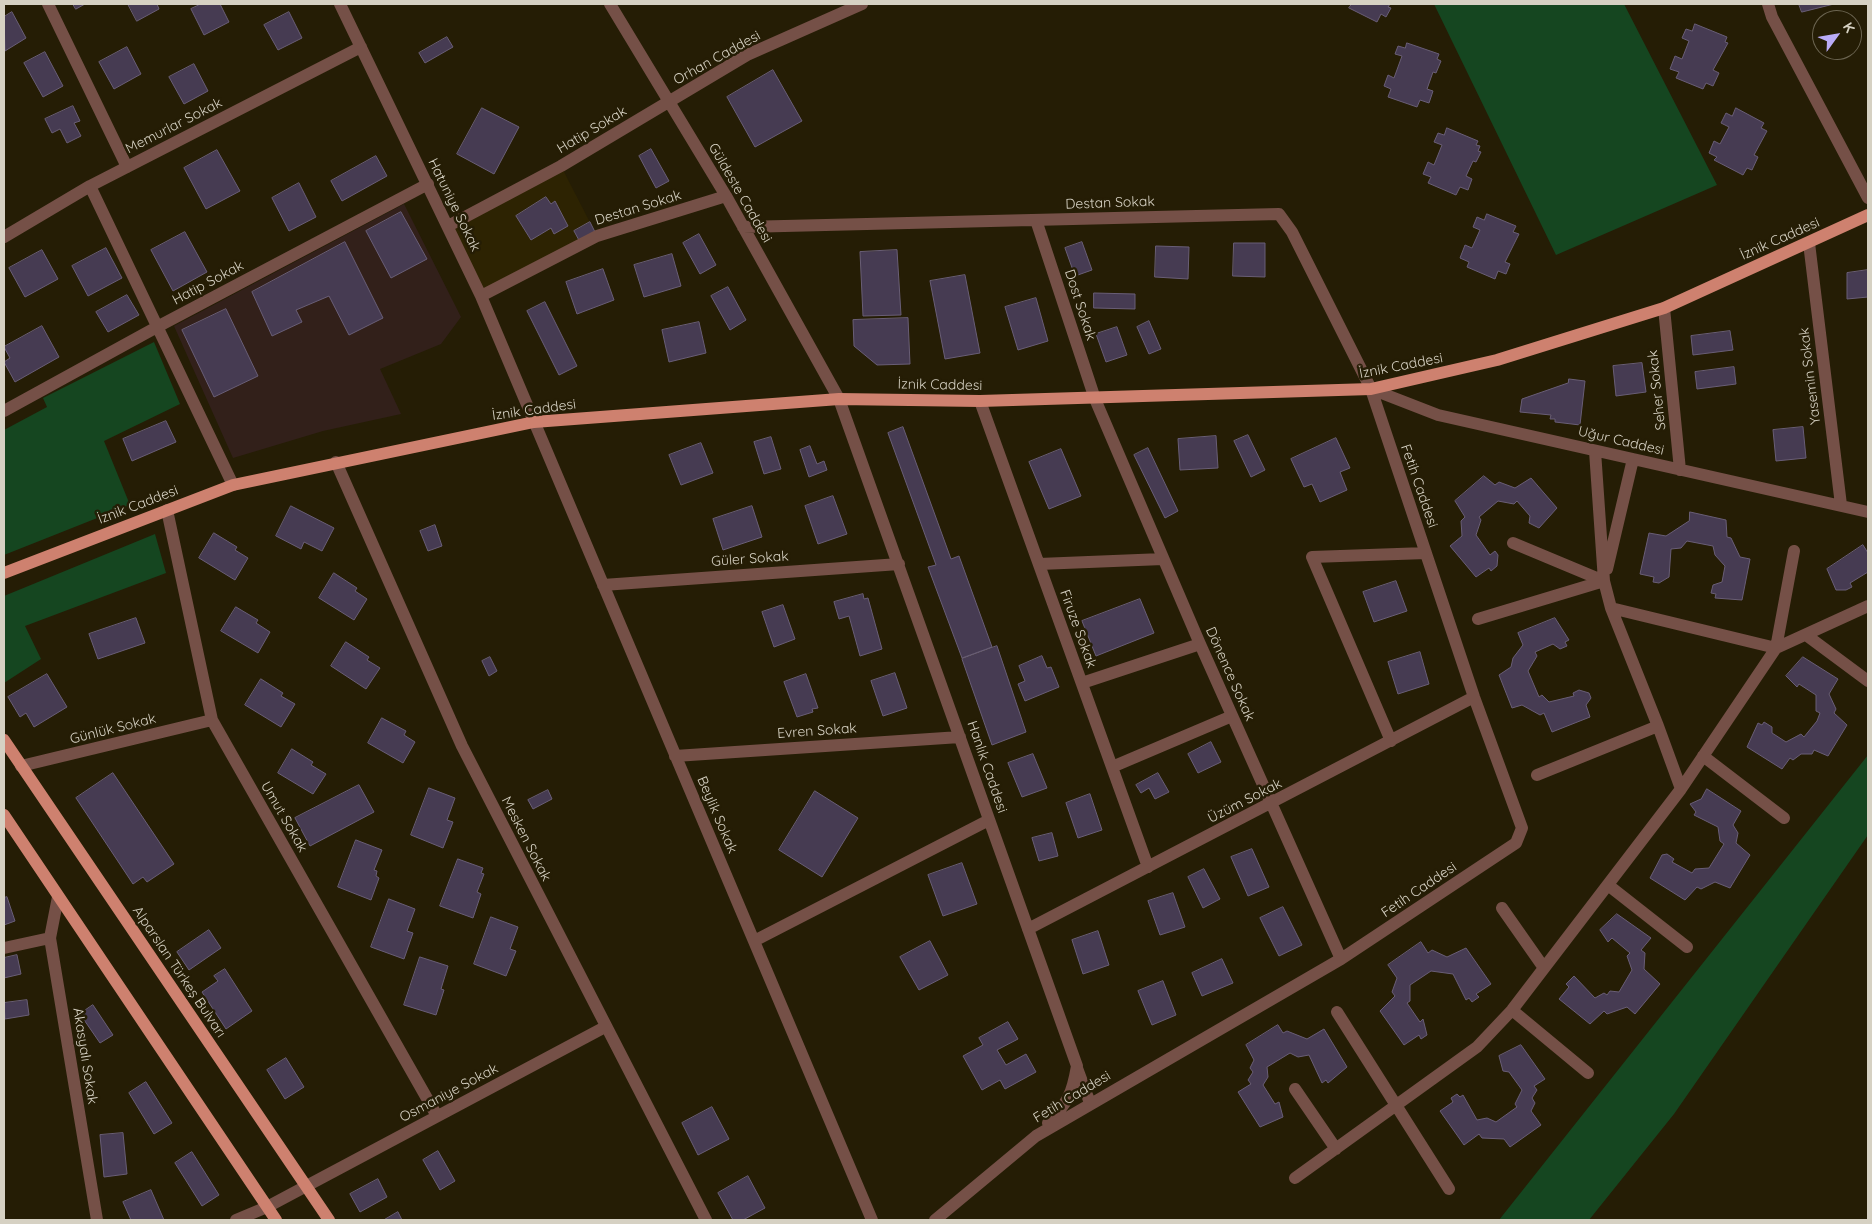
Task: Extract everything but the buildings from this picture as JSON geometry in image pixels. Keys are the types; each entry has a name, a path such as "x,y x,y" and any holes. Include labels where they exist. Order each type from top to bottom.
{"main road":[{"name":"İznik Caddesi","path":"4,573 233,485 534,422 839,399 980,401 1095,399 1371,389 1497,360 1664,308 1868,215"},
{"name":"Alparslan Türkeş Bulvarı","path":"4,740 329,1220"},
{"path":"4,815 276,1220"}],"street":[{"path":"48,4 127,167"},
{"name":"Hatuniye Sokak","path":"340,4 481,296 534,422"},
{"name":"Güldeste Caddesi","path":"610,4 726,196 839,399"},
{"name":"Orhan Caddesi","path":"670,102 747,55 862,4"},
{"path":"1768,4 1772,17 1868,198"},
{"name":"Memurlar Sokak","path":"4,238 90,186 361,47"},
{"name":"Hatip Sokak","path":"448,226 561,166 670,102"},
{"name":"Hatip Sokak","path":"4,412 157,327 428,184"},
{"path":"90,186 233,485"},
{"name":"Destan Sokak","path":"481,296 597,236 726,196"},
{"name":"Destan Sokak","path":"742,227 1036,220 1260,212 1279,214 1292,232 1371,389"},
{"name":"Dost Sokak","path":"1036,220 1095,399"},
{"name":"Yasemin Sokak","path":"1810,243 1841,505"},
{"name":"Seher Sokak","path":"1664,308 1680,470"},
{"name":"Uğur Caddesi","path":"1371,389 1438,415 1868,512"},
{"name":"Fetih Caddesi","path":"936,1220 1036,1136 1341,959 1516,843 1522,828 1474,697 1371,389"},
{"name":"Hanlık Caddesi","path":"839,399 1077,1066 1073,1090 1064,1106 1036,1136"},
{"name":"Dönence Sokak","path":"1095,399 1270,804 1341,959"},
{"name":"Firuze Sokak","path":"980,401 1148,867"},
{"name":"Beylik Sokak","path":"534,422 872,1220"},
{"path":"1595,451 1604,581 1611,608 1681,789"},
{"path":"1604,581 1633,460"},
{"name":"Mesken Sokak","path":"336,462 462,746 706,1220"},
{"name":"Umut Sokak","path":"167,510 212,720 437,1116"},
{"path":"1513,543 1604,581"},
{"path":"1295,1178 1477,1047 1512,1010 1681,789 1776,648 1794,551"},
{"path":"1391,740 1312,557 1426,553"},
{"path":"1039,564 1163,559"},
{"name":"Güler Sokak","path":"603,585 899,564"},
{"path":"1478,619 1604,581"},
{"path":"1611,608 1776,648 1868,606"},
{"path":"1806,635 1868,681"},
{"path":"1082,684 1200,644"},
{"name":"Üzüm Sokak","path":"1028,929 1474,697"},
{"path":"1112,767 1232,716"},
{"name":"Günlük Sokak","path":"21,766 212,720"},
{"path":"1537,775 1658,726"},
{"name":"Evren Sokak","path":"675,756 960,737"},
{"path":"1703,756 1784,818"},
{"path":"754,941 989,820"},
{"path":"1608,885 1687,947"},
{"name":"Akasyalı Sokak","path":"58,897 50,938 97,1220"},
{"path":"1502,908 1544,968"},
{"path":"4,948 50,938"},
{"path":"1512,1010 1588,1074"},
{"path":"1338,1012 1395,1106 1450,1189"},
{"name":"Osmaniye Sokak","path":"236,1220 267,1207 605,1027"},
{"path":"1077,1066 1090,1103"},
{"path":"1296,1089 1336,1149"}],"shaded area":[{"path":"561,166 597,236 481,296 448,226"},
{"path":"404,204 461,317 441,344 380,369 401,414 323,431 233,458 174,326"}],"green space":[{"path":"1434,4 1624,4 1717,185 1556,255"},
{"path":"154,342 180,404 104,441 130,505 4,555 4,430 47,407 43,398"},
{"path":"155,534 166,573 25,626 41,659 4,683 4,596"},
{"path":"1868,755 1868,835 1674,1114 1589,1220 1499,1220"}]}
